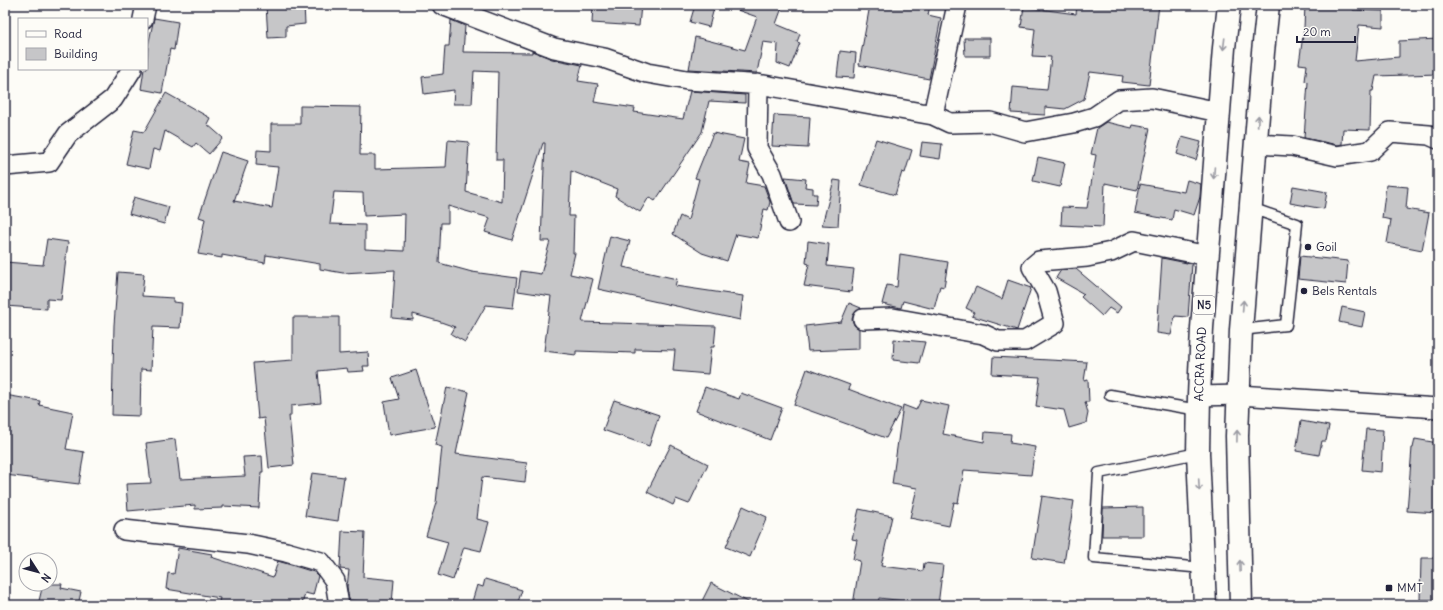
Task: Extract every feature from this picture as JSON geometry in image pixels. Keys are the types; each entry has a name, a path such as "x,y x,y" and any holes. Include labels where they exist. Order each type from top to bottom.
{"main road":[{"name":"ACCRA ROAD","path":"1205,605 1198,453 1199,403 1208,256 1229,5"},
{"path":"1241,605 1237,436 1242,330 1268,5"}],"street":[{"path":"143,18 146,5"},
{"path":"442,5 554,48 604,58 647,73 687,80 758,84 933,115 950,123 990,122 1025,132 1074,123 1094,117 1119,100 1152,98 1219,112"},
{"path":"933,115 957,5"},
{"path":"5,166 49,162 68,134 113,99 131,70"},
{"path":"758,84 757,148 772,174 789,222"},
{"path":"1256,144 1292,146 1337,156 1370,151 1390,132 1428,135 1438,139"},
{"path":"863,319 893,318 983,334 998,341 1025,341 1055,323 1046,292 1032,267 1039,261 1087,257 1111,252 1134,240 1208,256"},
{"path":"1199,403 1239,395 1438,408"},
{"path":"124,530 248,544 286,552 321,562 335,581 339,605"}],"lane":[{"path":"1242,330 1286,325 1297,224 1251,208"},
{"path":"1110,395 1199,403"},
{"path":"1198,453 1099,473 1094,558 1204,568"}],"building":[{"path":"266,5 304,5 305,24 286,26 286,37 268,38"},
{"path":"593,5 641,5 639,26 592,23"},
{"path":"695,5 714,8 709,27 690,22"},
{"path":"730,5 783,5 776,24 800,34 797,42 800,43 790,68 777,63 778,44 763,42 757,73 689,69 695,37 745,50 757,17 729,7"},
{"path":"870,5 930,5 928,15 941,18 929,79 859,65"},
{"path":"1077,5 1159,5 1149,85 1122,82 1123,76 1090,72 1084,99 1065,109 1045,107 1045,115 1011,113 1013,87 1047,90 1051,57 1032,56 1035,29 1021,27 1024,7 1076,14"},
{"path":"1305,5 1353,5 1353,10 1383,11 1383,27 1359,25 1355,61 1399,57 1399,41 1438,39 1438,74 1376,76 1373,91 1371,91 1370,130 1343,129 1342,144 1338,145 1304,138 1308,82 1305,81 1307,65 1299,64 1304,28"},
{"path":"154,18 178,22 174,50 170,49 162,93 141,89 144,70 148,70 148,46"},
{"path":"451,20 465,26 463,52 532,53 532,51 552,59 582,65 578,81 598,84 594,102 635,108 634,112 683,119 690,91 745,95 745,103 709,101 702,132 655,201 649,197 640,212 615,196 617,189 571,171 569,216 574,216 573,253 575,253 570,274 593,279 582,322 716,326 714,347 711,347 708,374 673,371 675,350 635,349 635,353 576,351 576,355 544,351 551,296 518,291 521,271 541,274 550,241 541,241 545,143 543,143 512,240 485,232 490,218 448,206 448,223 441,223 439,263 472,272 517,278 513,308 486,305 465,342 451,334 455,327 438,321 413,314 413,320 392,318 395,270 343,273 320,269 320,264 266,255 265,263 222,255 222,258 198,254 205,219 199,217 221,152 248,161 234,201 272,208 278,167 256,165 257,150 271,151 271,124 300,124 300,106 361,107 360,155 375,155 375,169 446,167 448,140 469,142 466,192 502,202 503,160 496,160 498,72 474,71 472,104 453,104 454,90 424,94 422,77 443,74 445,46 449,46","holes":["334,192 363,193 364,216 405,214 404,251 365,249 365,225 330,224"]},
{"path":"964,38 990,38 990,56 965,56"},
{"path":"840,51 856,53 854,78 837,77"},
{"path":"166,93 210,118 207,124 223,138 209,154 196,143 193,147 165,131 160,151 153,149 149,169 126,164 134,130 144,132"},
{"path":"774,115 810,117 808,148 772,146"},
{"path":"1106,122 1132,128 1133,125 1150,128 1137,190 1105,183 1103,227 1061,225 1062,207 1087,208 1096,155 1091,154 1097,128"},
{"path":"713,133 744,139 739,162 750,164 746,183 764,186 770,202 768,210 764,209 758,238 736,234 727,261 702,253 673,234 680,216 688,220 699,179 695,178"},
{"path":"1182,137 1201,142 1196,160 1177,154"},
{"path":"876,139 912,150 905,173 902,172 895,195 861,185"},
{"path":"922,142 942,144 940,159 920,156"},
{"path":"1038,157 1065,163 1060,187 1033,181"},
{"path":"785,177 806,179 805,187 813,188 813,194 817,194 816,205 794,204"},
{"path":"834,180 841,181 838,226 822,225"},
{"path":"1187,180 1201,184 1200,197 1194,215 1174,209 1172,220 1135,213 1140,184 1184,192"},
{"path":"1386,185 1408,187 1406,209 1429,213 1422,250 1387,243 1391,220 1382,218"},
{"path":"1293,186 1327,192 1324,209 1290,203"},
{"path":"134,197 169,207 164,224 129,214"},
{"path":"610,236 630,241 623,267 677,279 675,286 743,296 740,320 598,289"},
{"path":"47,239 68,242 61,300 47,299 47,309 5,306 5,262 43,265"},
{"path":"808,241 829,244 827,266 854,269 851,292 804,286 809,264 806,263"},
{"path":"900,254 948,262 944,287 940,286 934,309 903,301 901,308 882,304 887,285 897,287"},
{"path":"1300,256 1348,261 1346,284 1298,279"},
{"path":"1162,258 1192,264 1188,317 1175,316 1171,335 1157,333"},
{"path":"1076,269 1121,307 1117,313 1109,308 1102,316 1081,297 1084,294 1056,278 1061,270"},
{"path":"118,272 144,274 142,296 173,298 173,302 182,303 180,328 153,327 151,370 141,369 140,416 112,415 114,325"},
{"path":"1008,280 1031,288 1017,330 972,316 974,312 966,308 976,287 1002,299"},
{"path":"849,303 861,308 854,314 852,319 854,325 859,329 859,349 808,351 805,326 841,322"},
{"path":"1342,307 1365,312 1362,327 1339,322"},
{"path":"293,317 339,317 339,354 368,352 369,366 363,366 364,371 348,372 347,368 318,371 321,403 291,406 291,416 289,416 294,465 269,468 264,418 258,419 253,363 293,360"},
{"path":"894,339 925,342 919,363 893,360"},
{"path":"993,357 1087,362 1084,381 1088,380 1089,402 1085,402 1088,413 1086,423 1069,428 1064,410 1036,406 1040,377 992,374"},
{"path":"807,369 850,385 848,389 901,409 886,438 794,405"},
{"path":"416,370 435,427 389,435 384,402 399,399 392,378"},
{"path":"447,387 469,392 456,454 527,463 525,482 482,477 477,519 489,522 481,551 464,547 453,580 438,575 448,542 426,536 436,503 442,447 435,445"},
{"path":"705,387 739,399 741,393 782,408 770,440 696,411"},
{"path":"5,395 40,401 39,405 73,412 66,449 84,452 79,484 5,475"},
{"path":"614,400 659,415 649,446 603,430"},
{"path":"921,400 949,406 943,434 984,442 985,432 1011,434 1010,443 1035,447 1031,475 964,470 958,503 954,502 949,526 910,518 917,488 892,484 903,405 916,410"},
{"path":"1301,421 1329,426 1326,441 1322,441 1319,455 1296,451"},
{"path":"1366,429 1383,430 1381,472 1362,470"},
{"path":"175,439 180,479 245,476 243,457 262,456 263,472 261,472 259,508 223,506 223,508 195,509 195,505 128,511 126,484 151,483 146,443"},
{"path":"1415,439 1438,443 1438,513 1407,511 1412,448"},
{"path":"671,445 708,464 689,504 676,499 673,505 647,492"},
{"path":"312,473 344,477 338,521 305,516"},
{"path":"1042,496 1074,501 1064,563 1032,558"},
{"path":"743,506 767,517 750,557 726,547"},
{"path":"1143,507 1143,536 1102,536 1103,508"},
{"path":"859,509 892,516 881,566 923,571 924,563 943,565 938,605 879,598 878,605 853,605 860,561 853,559 857,540 852,539"},
{"path":"342,531 365,532 363,577 394,580 392,604 349,600 347,587 349,570 340,569"},
{"path":"178,548 212,554 211,557 273,577 278,561 314,572 318,576 313,595 305,593 302,605 218,605 220,598 166,589 168,573 174,574"},
{"path":"1421,558 1438,558 1438,600 1420,600"},
{"path":"485,579 522,590 517,605 471,605 477,585 483,587"},
{"path":"711,583 754,605 700,605"},
{"path":"58,584 62,584 61,588 81,592 78,605 38,605 41,592 58,592"}],"place":[{"name":"Goil","path":"1308,247"},
{"name":"Bels Rentals","path":"1304,291"},
{"name":"MMT","path":"1389,588"}]}
